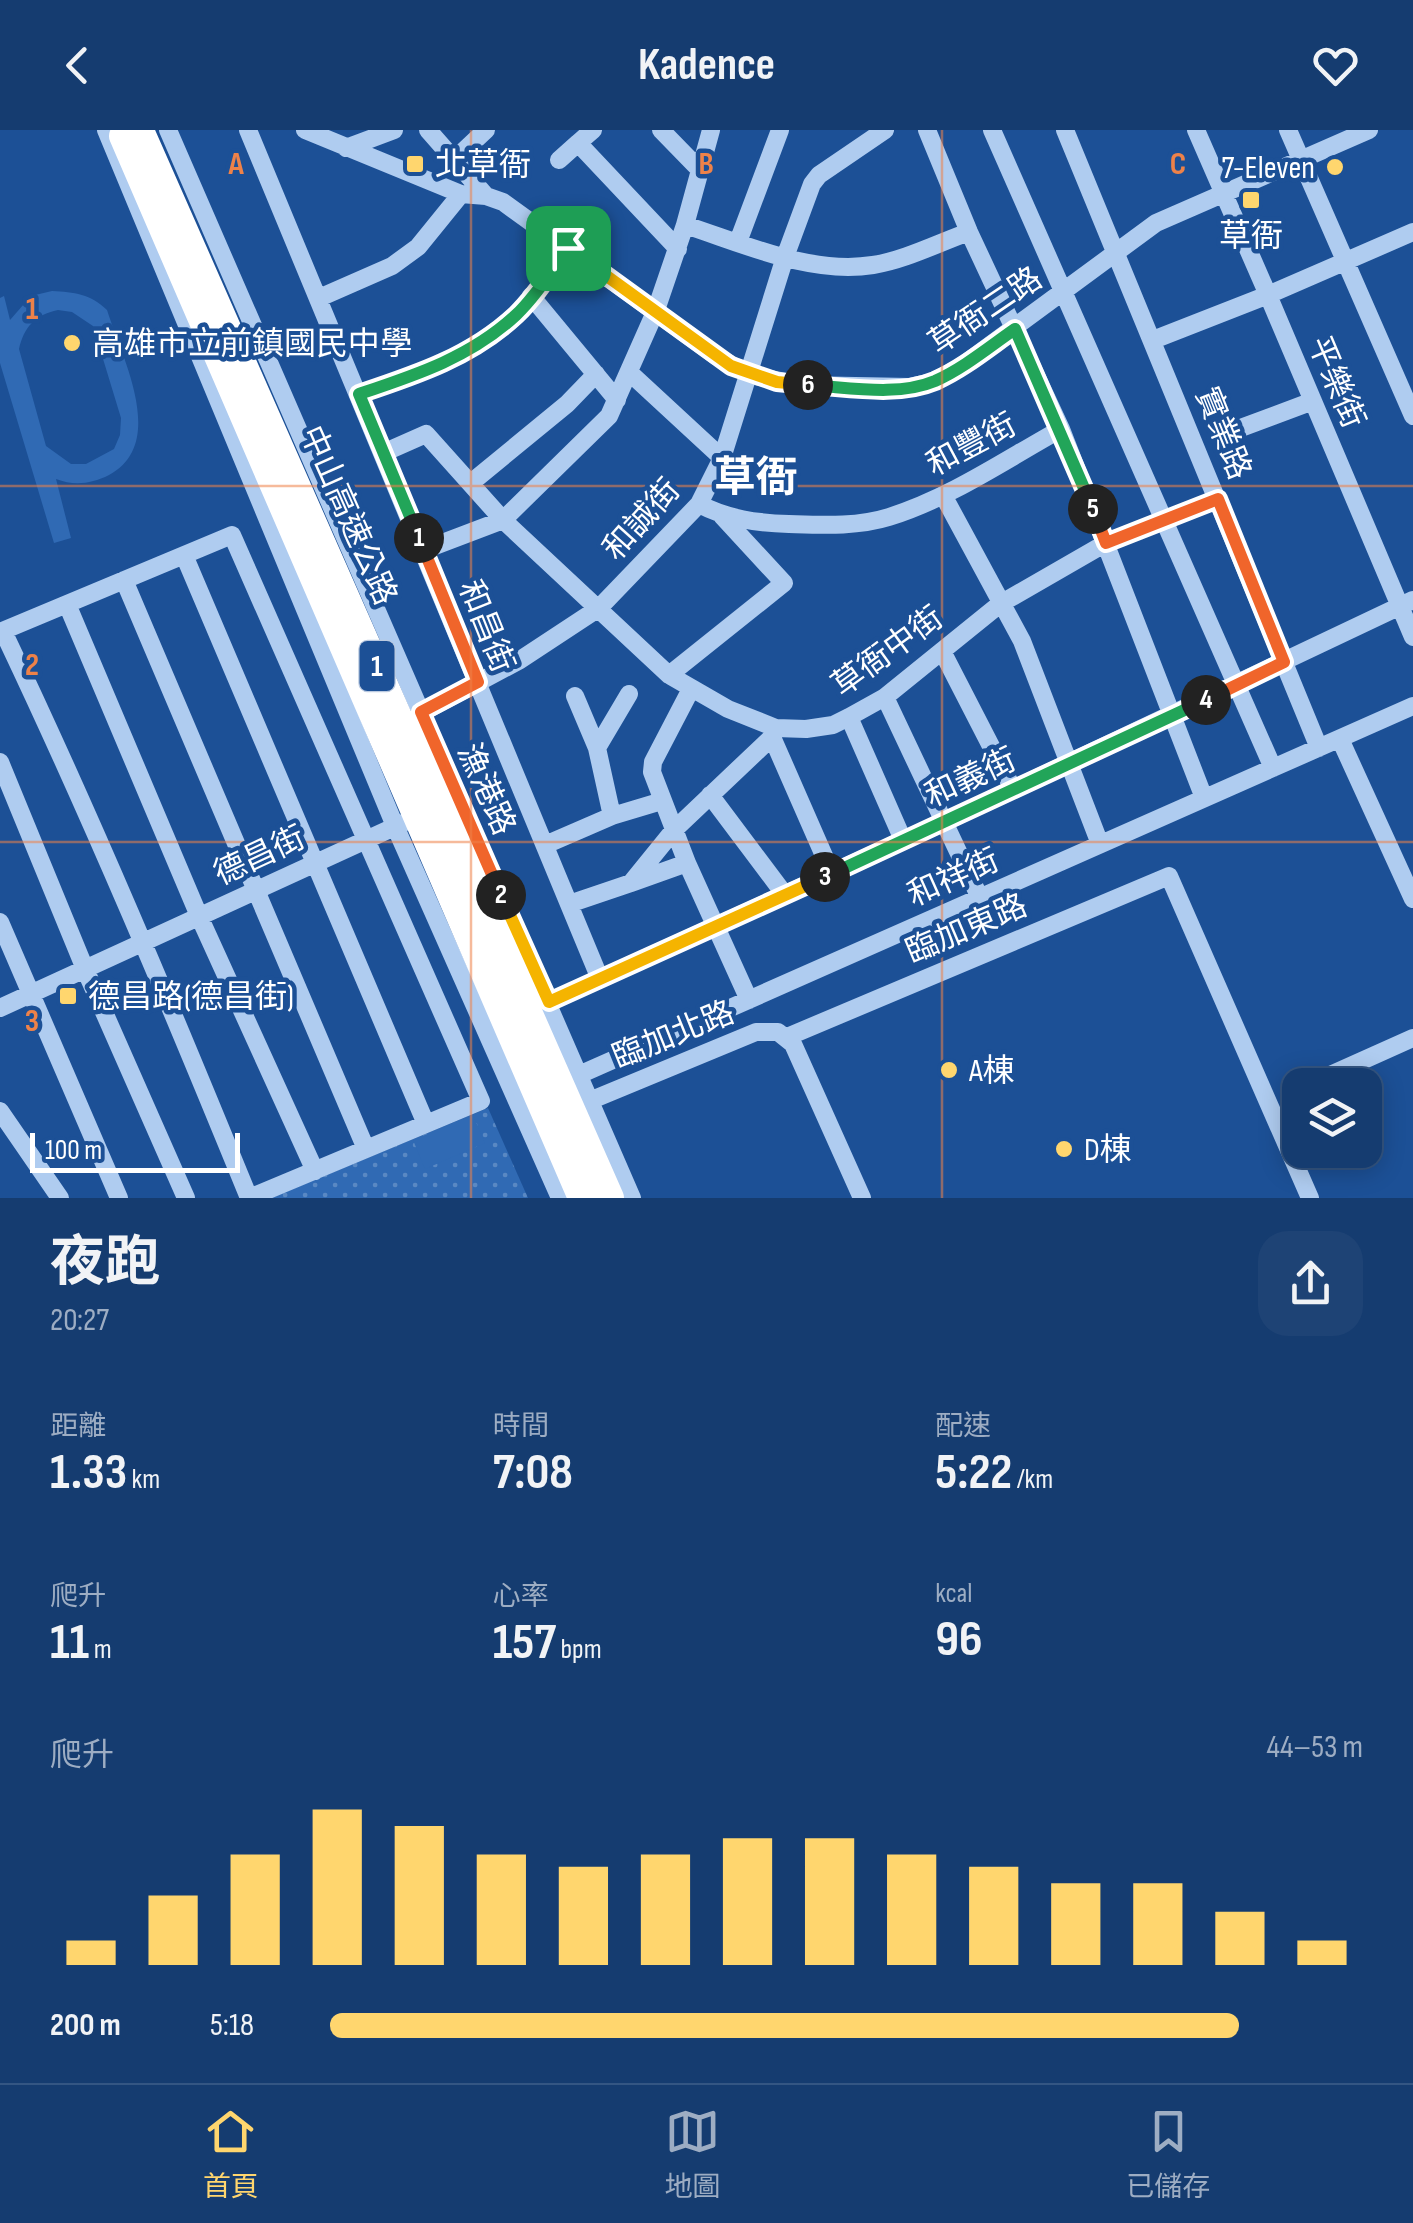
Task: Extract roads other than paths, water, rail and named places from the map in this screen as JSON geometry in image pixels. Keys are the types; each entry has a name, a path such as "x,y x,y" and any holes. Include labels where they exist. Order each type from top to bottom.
{"highway":[{"name":"中山高速公路","path":"135,133 582,1198"},
{"name":"中山高速公路","path":"135,133 610,1198"}],"street":[{"name":"和昌街","path":"248,130 600,979"},
{"name":"草衙二路","path":"305,130 461,194 504,202 716,356 750,375 802,385 910,388 959,368 1174,212 1369,130"},
{"path":"346,148 394,130"},
{"path":"428,130 486,196"},
{"path":"454,160 486,130"},
{"path":"661,130 699,169"},
{"path":"424,550 504,520 609,416 630,374 678,249 712,130"},
{"path":"738,242 780,130"},
{"name":"和誠街","path":"421,712 520,660 599,608 699,504 722,458 812,184 819,175 885,130"},
{"path":"927,130 969,232 1061,429"},
{"path":"992,130 1273,768"},
{"name":"實業路","path":"1065,130 1319,748"},
{"name":"平樂街","path":"1196,130 1313,401 1406,603 1413,637"},
{"path":"1288,130 1413,416"},
{"path":"135,133 395,826 560,1198"},
{"name":"漁港路","path":"135,133 421,712 632,1198"},
{"path":"559,160 585,136 678,249"},
{"path":"320,298 392,266 418,246 461,194"},
{"path":"685,225 785,257 842,268 876,264 969,232"},
{"path":"1154,340 1413,232"},
{"path":"359,394 428,372 474,347 517,314 568,248"},
{"path":"532,296 617,400"},
{"path":"472,482 567,404 596,374"},
{"path":"630,374 722,458"},
{"path":"1238,428 1313,401"},
{"name":"和豐街","path":"699,504 722,516 836,526 887,518 943,495 1061,429 1204,798"},
{"name":"草衙中街","path":"383,453 426,434 504,520 669,675 774,732 806,730 850,718 885,697 1000,604 1106,543 1218,499"},
{"path":"943,495 1022,641 1100,844"},
{"path":"669,675 784,583 722,516"},
{"path":"232,535 481,1101 249,1198 78,788 1,632 184,555 232,535"},
{"path":"184,555 426,1124"},
{"path":"124,580 366,1149"},
{"name":"和義街","path":"549,1002 1069,764 1406,603"},
{"path":"68,604 199,916 315,1171"},
{"path":"942,651 1013,789"},
{"path":"691,688 652,772 687,863 749,1000"},
{"path":"596,748 628,694"},
{"path":"575,696 596,748 612,816"},
{"path":"885,697 980,898"},
{"name":"和祥街","path":"516,1100 1413,706"},
{"path":"850,718 903,840"},
{"path":"631,883 674,830 774,732 832,874"},
{"path":"1340,738 1413,899"},
{"path":"0,762 85,969 186,1198"},
{"path":"710,795 785,895"},
{"path":"545,846 612,816 662,801"},
{"name":"德昌街","path":"0,1008 364,839 461,805"},
{"path":"569,904 687,863"},
{"name":"臨加東路","path":"787,1036 1169,876 1310,1198"},
{"path":"0,922 119,1198"},
{"name":"臨加北路","path":"528,1126 766,1030 787,1036 862,1198"},
{"path":"1346,1068 1413,1038"},
{"path":"0,1111 60,1198"}],"place":[{"name":"北草衙","path":"415,164"},
{"name":"7-Eleven","path":"1335,167"},
{"name":"草衙","path":"1251,200"},
{"name":"高雄市立前鎮國民中學","path":"72,343"},
{"name":"德昌路(德昌街)","path":"68,996"},
{"name":"A棟","path":"949,1070"},
{"name":"D棟","path":"1064,1149"}],"district":[{"name":"草衙","path":"756,476"}]}
